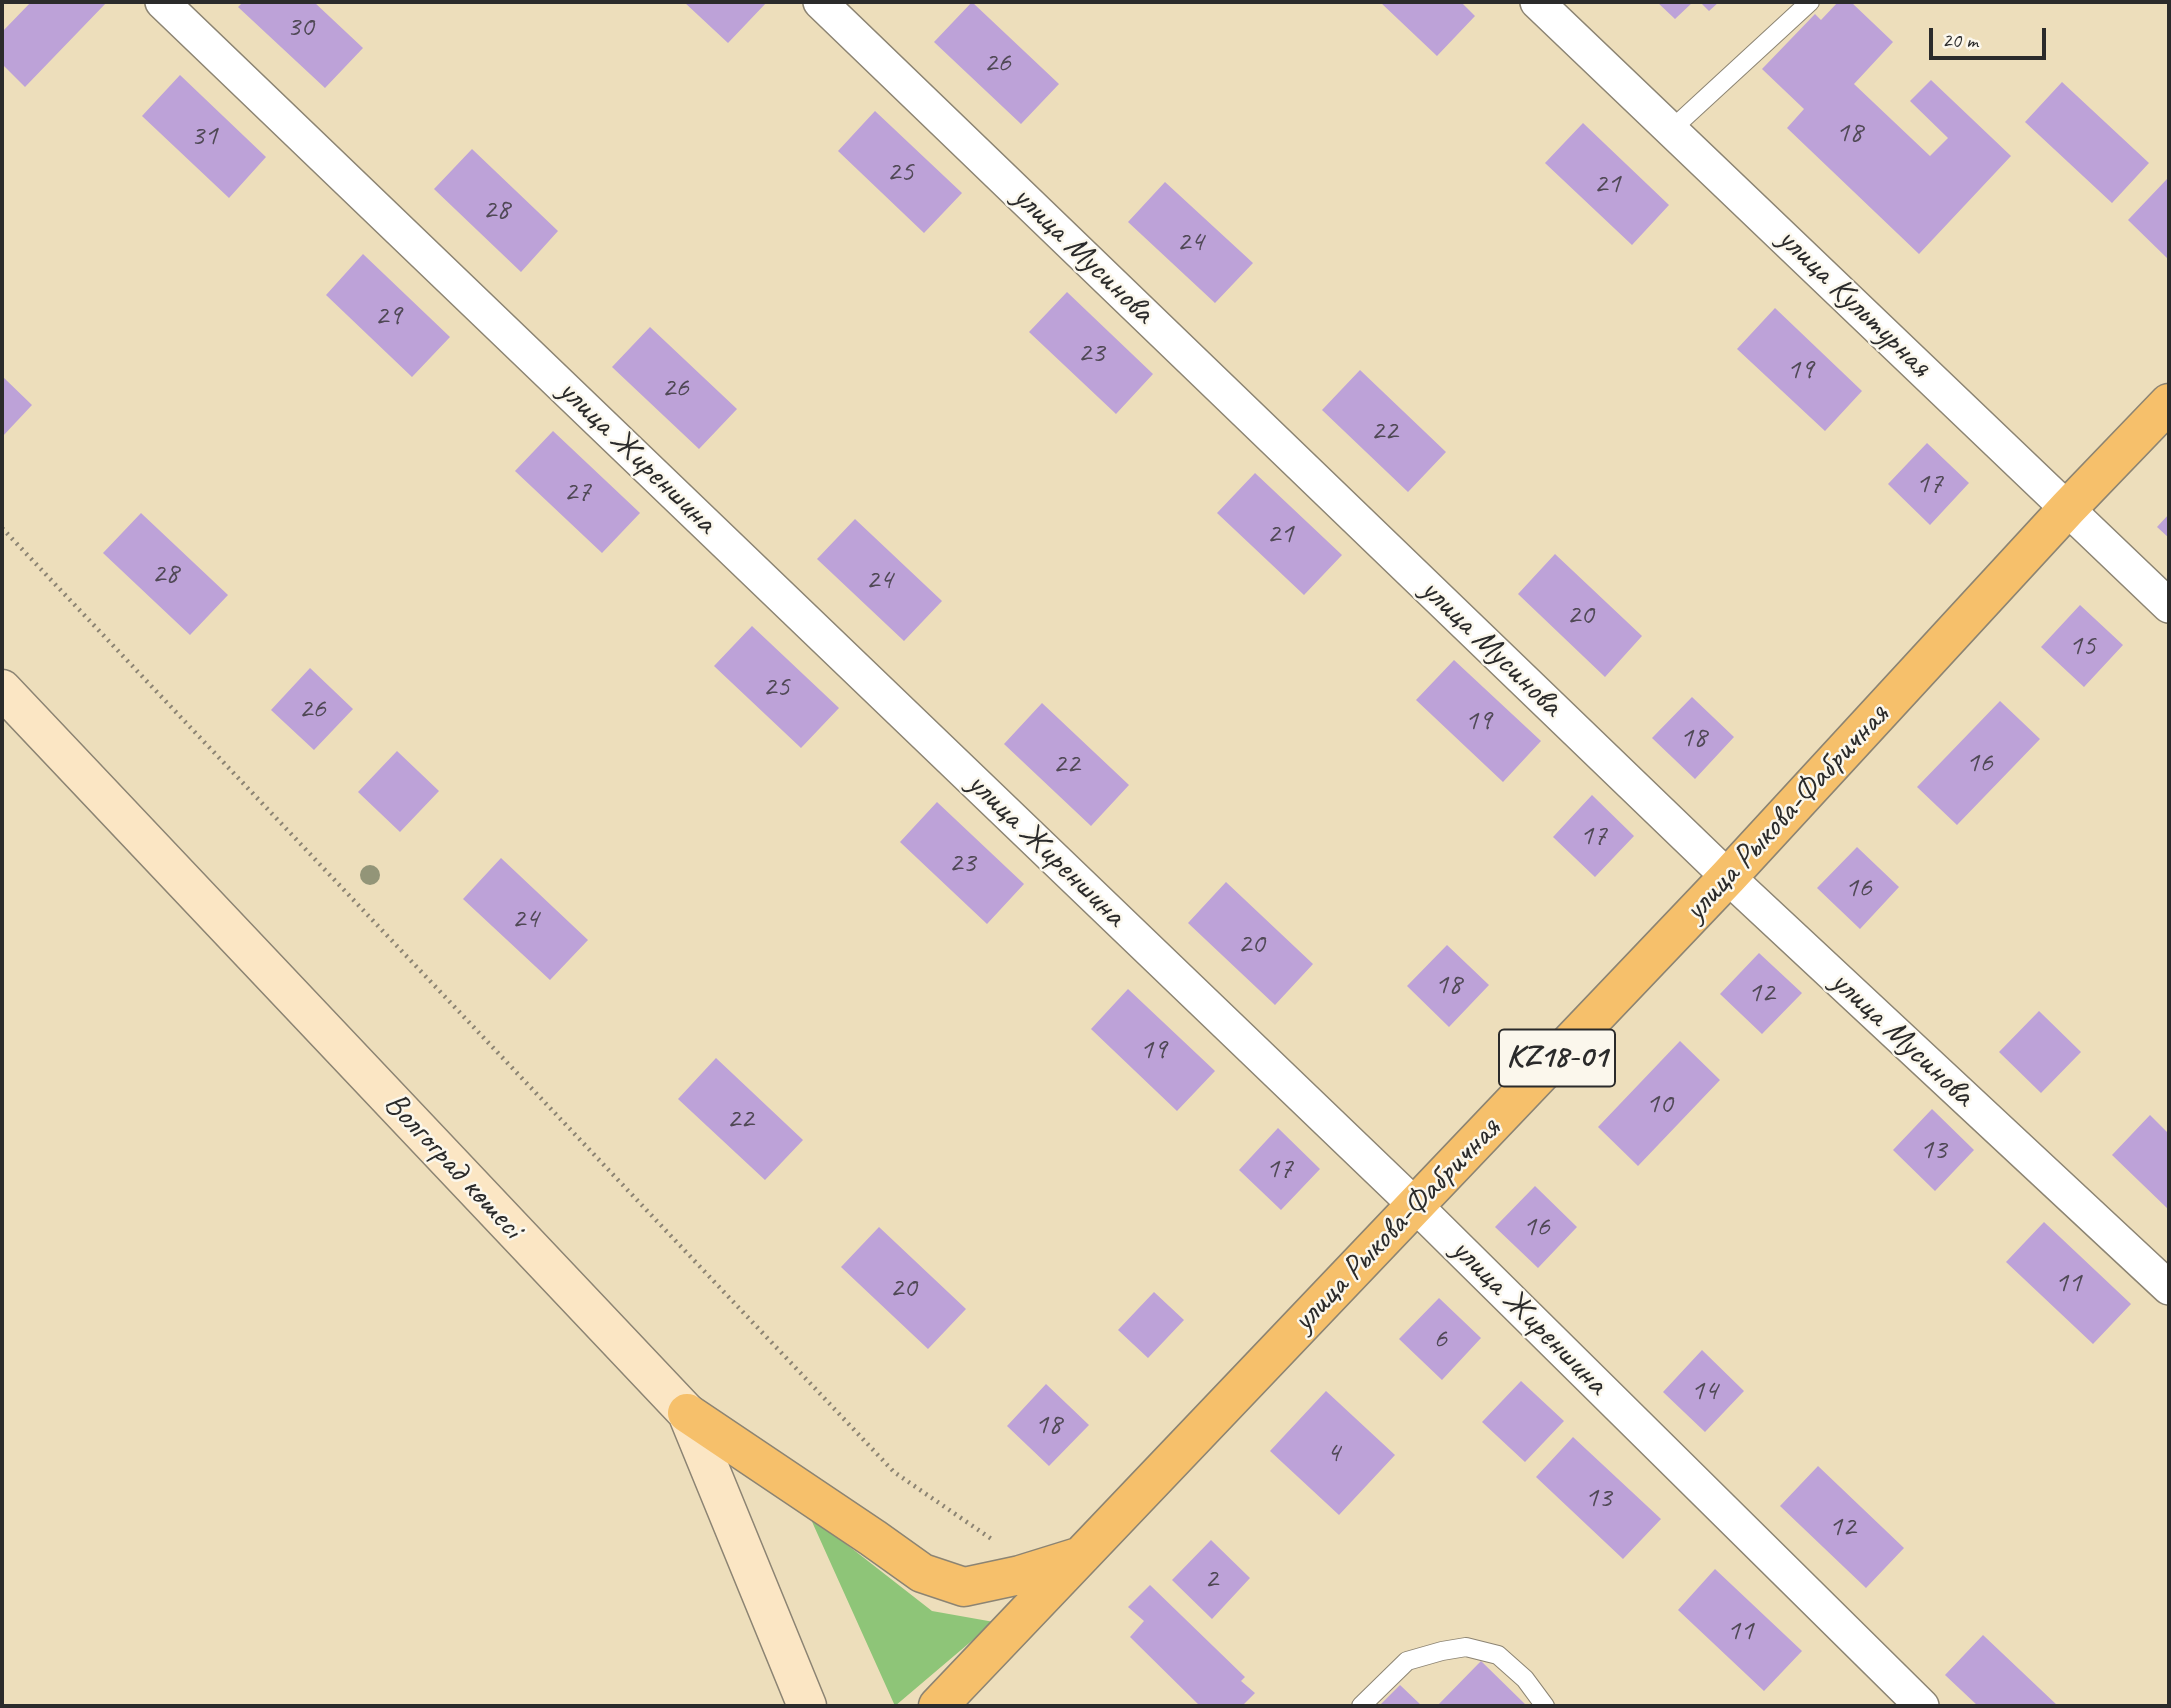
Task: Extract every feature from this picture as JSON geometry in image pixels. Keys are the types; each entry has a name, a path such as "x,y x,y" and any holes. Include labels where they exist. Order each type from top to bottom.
{"main road":[{"name":"улица Рыкова-Фабричная","path":"938,1706 1728,877 2068,508 2169,403"},
{"name":"Волгоград көшесі","path":"2,689 687,1413 807,1706"},
{"path":"687,1413 922,1573 964,1587 1080,1557"}],"street":[{"name":"улица Жиреншина","path":"162,2 1416,1206 1922,1706"},
{"name":"улица Мусинова","path":"820,2 1728,877 2169,1288"},
{"name":"улица Культурная","path":"1537,2 2169,606"}],"lane":[{"path":"1672,129 1810,2"},
{"path":"1361,1706 1407,1661 1466,1647 1498,1655 1525,1679 1545,1706"}],"path":[{"path":"2,527 894,1472 1038,1570"}],"green space":[{"path":"809,1515 932,1611 994,1622 895,1706"}],"building":[{"path":"31,2 107,2 25,87 2,64 2,32"},
{"path":"243,2 314,2 363,48 325,88 238,7"},
{"path":"684,2 767,2 728,43"},
{"path":"972,2 1059,84 1021,124 934,42"},
{"path":"1380,2 1461,2 1475,16 1437,56"},
{"path":"1657,2 1693,2 1675,19"},
{"path":"1700,2 1719,2 1709,11"},
{"path":"1838,2 1851,2 1893,42 1854,84 1930,156 1948,138 1910,101 1931,80 2011,156 1919,254 1787,128 1804,109 1762,69 1815,14 1821,20"},
{"path":"180,75 266,157 229,198 142,116"},
{"path":"2062,82 2149,163 2112,203 2025,122"},
{"path":"875,111 962,193 924,233 838,151"},
{"path":"1583,123 1669,205 1632,245 1545,163"},
{"path":"472,149 558,231 521,272 434,189"},
{"path":"2167,179 2169,181 2169,260 2128,220"},
{"path":"1165,182 1253,263 1215,303 1128,222"},
{"path":"363,254 450,337 412,377 326,295"},
{"path":"1067,292 1153,374 1116,414 1029,332"},
{"path":"1775,308 1862,391 1825,431 1737,349"},
{"path":"650,327 737,409 699,449 612,367"},
{"path":"1360,370 1446,452 1408,492 1322,410"},
{"path":"2,376 32,405 2,437"},
{"path":"553,431 640,513 602,553 515,471"},
{"path":"1927,443 1969,483 1930,525 1888,484"},
{"path":"1255,473 1342,555 1304,595 1217,513"},
{"path":"141,513 228,595 190,635 103,553"},
{"path":"2169,514 2169,538 2157,527"},
{"path":"855,519 942,601 904,641 817,559"},
{"path":"1555,554 1642,636 1605,677 1518,594"},
{"path":"2080,605 2123,645 2084,687 2041,647"},
{"path":"752,626 839,708 801,748 714,666"},
{"path":"1454,660 1541,741 1503,782 1416,700"},
{"path":"310,668 353,709 314,750 271,710"},
{"path":"1692,697 1734,737 1695,779 1652,738"},
{"path":"2000,701 2040,739 1957,825 1917,787"},
{"path":"1042,703 1129,785 1091,826 1004,744"},
{"path":"397,751 439,791 400,832 358,792"},
{"path":"1592,795 1634,836 1595,877 1553,837"},
{"path":"937,802 1024,884 987,924 900,842"},
{"path":"1857,847 1899,887 1860,929 1817,888"},
{"path":"501,858 588,940 550,980 463,899"},
{"path":"1226,882 1313,964 1275,1005 1188,923"},
{"path":"1447,945 1489,985 1449,1027 1407,986"},
{"path":"1759,953 1802,993 1762,1034 1720,994"},
{"path":"1128,989 1215,1071 1177,1111 1091,1029"},
{"path":"2039,1011 2081,1052 2041,1093 1999,1052"},
{"path":"1680,1041 1720,1080 1638,1166 1598,1127"},
{"path":"716,1058 803,1140 765,1180 678,1099"},
{"path":"1932,1109 1974,1150 1935,1191 1893,1150"},
{"path":"2150,1115 2169,1134 2169,1210 2112,1155"},
{"path":"1278,1128 1320,1169 1281,1210 1239,1170"},
{"path":"1535,1186 1577,1227 1538,1268 1495,1227"},
{"path":"2044,1222 2131,1304 2093,1344 2006,1262"},
{"path":"879,1227 966,1309 928,1349 841,1267"},
{"path":"1154,1292 1184,1320 1148,1358 1118,1330"},
{"path":"1439,1298 1481,1338 1442,1380 1399,1339"},
{"path":"1702,1350 1744,1391 1705,1432 1663,1392"},
{"path":"1521,1381 1564,1421 1525,1462 1482,1422"},
{"path":"1046,1384 1089,1425 1049,1466 1007,1426"},
{"path":"1326,1391 1395,1455 1339,1515 1270,1451"},
{"path":"1573,1437 1661,1519 1623,1559 1536,1477"},
{"path":"1818,1466 1904,1548 1866,1588 1780,1506"},
{"path":"1211,1540 1250,1578 1212,1619 1172,1580"},
{"path":"1715,1569 1802,1651 1764,1691 1678,1610"},
{"path":"1150,1585 1245,1677 1241,1681 1255,1693 1242,1706 1200,1706 1130,1637 1144,1621 1128,1607"},
{"path":"1983,1635 2058,1706 1978,1706 1945,1675"},
{"path":"1481,1661 1527,1706 1437,1706"},
{"path":"1400,1685 1422,1706 1379,1706"}]}
